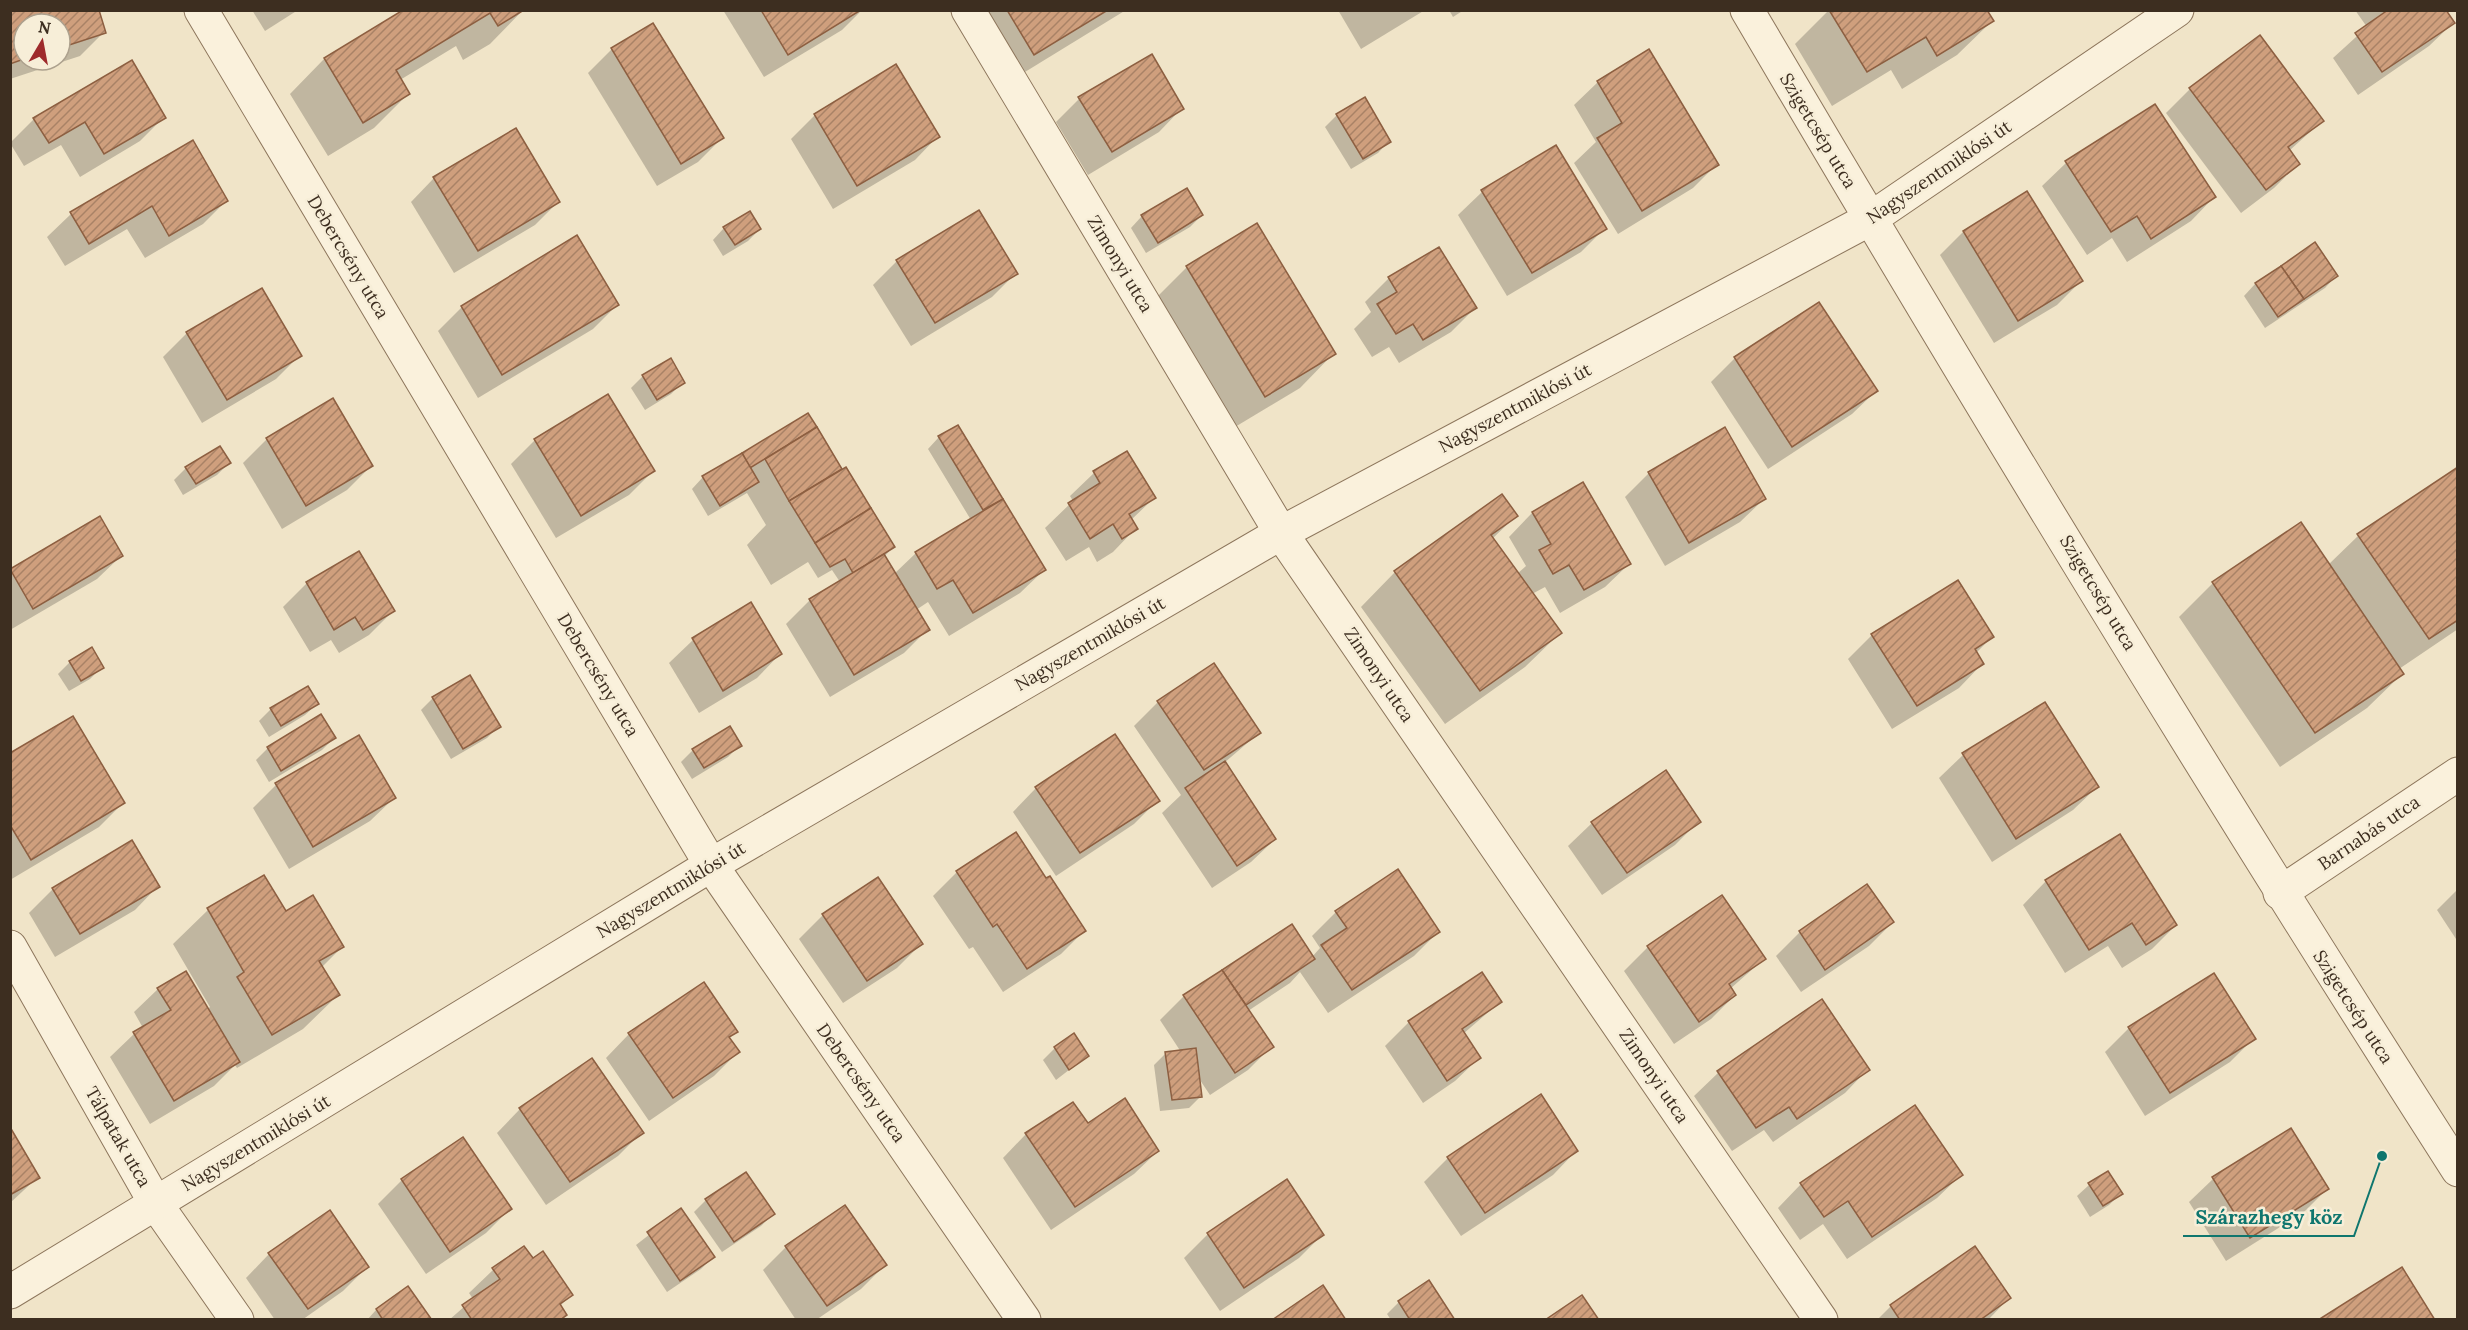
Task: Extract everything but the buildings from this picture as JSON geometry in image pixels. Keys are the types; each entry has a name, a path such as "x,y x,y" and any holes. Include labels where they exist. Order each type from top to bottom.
{"street":[{"name":"Debercsény utca","path":"201,10 711,865 1024,1320"},
{"name":"Zimonyi utca","path":"968,10 1281,532 1821,1320"},
{"name":"Szigetcsép utca","path":"1747,10 1870,219 2280,893 2457,1170"},
{"name":"Nagyszentmiklósi út","path":"10,1292 711,865 1281,532 1870,219 2176,10"},
{"name":"Barnabás utca","path":"2280,893 2457,774"},
{"name":"Tálpatak utca","path":"10,947 156,1204 237,1320"}],"place":[{"name":"Szárazhegy köz","path":"2382,1156"}]}
